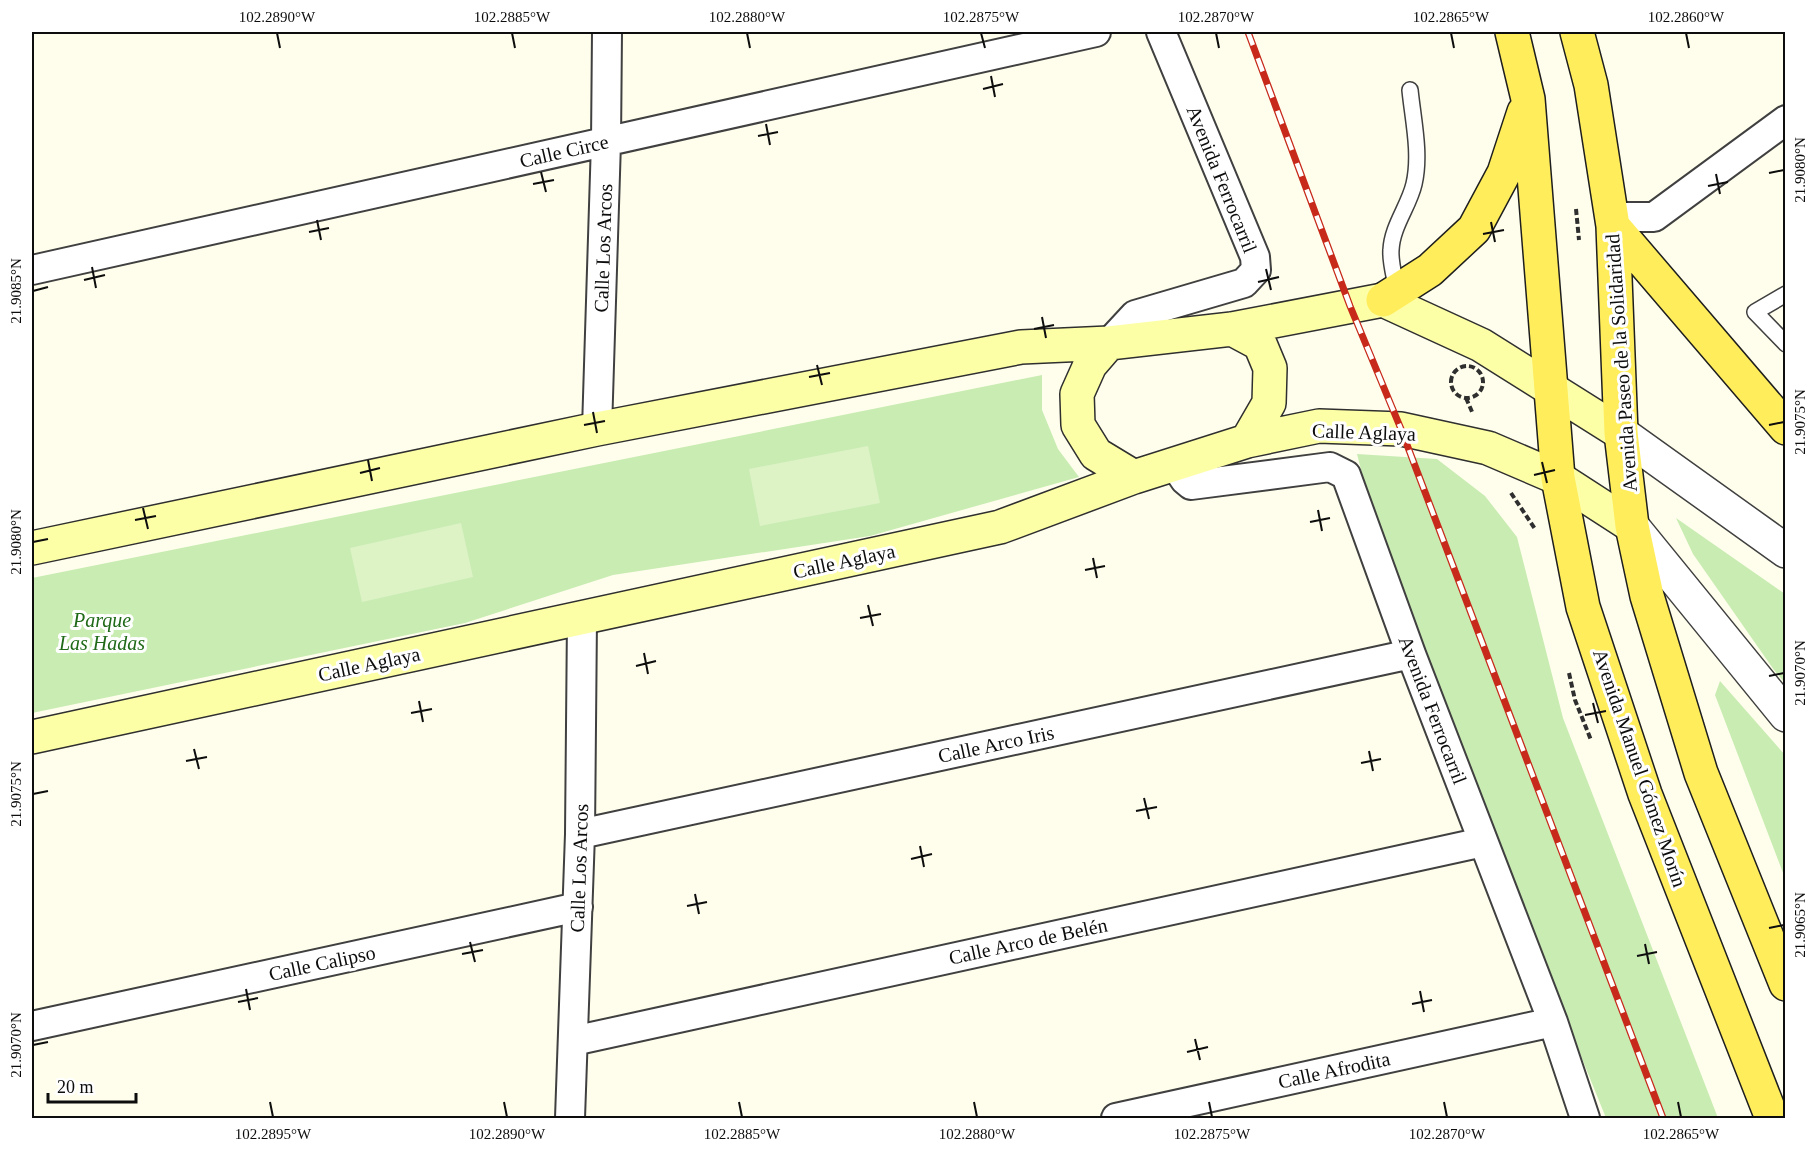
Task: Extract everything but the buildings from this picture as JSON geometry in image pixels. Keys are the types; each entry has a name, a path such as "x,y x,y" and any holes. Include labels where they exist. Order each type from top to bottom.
{"main road":[{"path":"1512,32 1528,99 1558,478"},
{"name":"Avenida Paseo de la Solidaridad","path":"1577,32 1591,85 1612,221 1621,433 1632,526"},
{"path":"32,548 597,429 1021,347 1109,343 1232,329 1390,296 1430,270 1474,229 1504,173 1528,99"},
{"path":"1612,221 1785,428"},
{"path":"1390,296 1481,345 1621,433"},
{"path":"1232,329 1260,344 1270,368 1269,403 1246,441"},
{"path":"1109,343 1090,365 1077,394 1078,425 1096,454 1134,477"},
{"name":"Calle Aglaya","path":"32,736 1000,527 1134,477 1246,441 1319,426 1401,429 1488,448 1558,478 1632,526"},
{"name":"Avenida Manuel Gómez Morín","path":"1558,478 1583,607 1637,772 1772,1119"},
{"path":"1632,526 1647,596 1701,773 1785,984"}],"street":[{"name":"Calle Los Arcos","path":"597,429 608,32"},
{"name":"Calle Circe","path":"32,270 1096,32"},
{"name":"Avenida Ferrocarril","path":"1109,343 1135,315 1244,283 1256,270 1256,257 1161,32"},
{"path":"1612,221 1653,217 1785,120"},
{"path":"1621,433 1785,550"},
{"name":"Avenida Ferrocarril","path":"1174,464 1191,485 1330,467 1346,475 1411,654 1553,1022 1585,1119"},
{"path":"1632,526 1785,715"},
{"name":"Calle Los Arcos","path":"570,1119 580,834 582,618"},
{"name":"Calle Arco Iris","path":"580,834 1411,654"},
{"name":"Calle Arco de Belén","path":"573,1041 1484,842"},
{"name":"Calle Calipso","path":"32,1026 578,907"},
{"name":"Calle Afrodita","path":"1116,1119 1553,1022"}],"lane":[{"path":"1390,296 1392,241 1414,185 1416,165 1410,90"},
{"path":"1785,294 1755,312 1785,344"}],"path":[{"path":"1576,208 1580,242"},
{"path":"1467,367 1477,370 1483,378 1482,388 1471,398 1461,397 1453,389 1452,379 1457,370 1467,367"}],"green space":[{"name":"Parque Las Hadas","path":"1042,375 1042,410 1058,449 1079,477 870,536 613,575 465,623 32,713 32,578"},
{"path":"868,446 880,503 760,526 749,469"},
{"path":"1357,454 1437,459 1485,496 1517,537 1563,718 1718,1118 1606,1118 1524,915 1371,509"},
{"path":"1676,518 1785,594 1785,683 1693,554"},
{"path":"461,523 473,577 362,602 350,548"},
{"path":"1720,681 1785,755 1785,878 1715,695"}],"railway":[{"path":"1248,32 1350,306 1401,429 1663,1118"}]}
